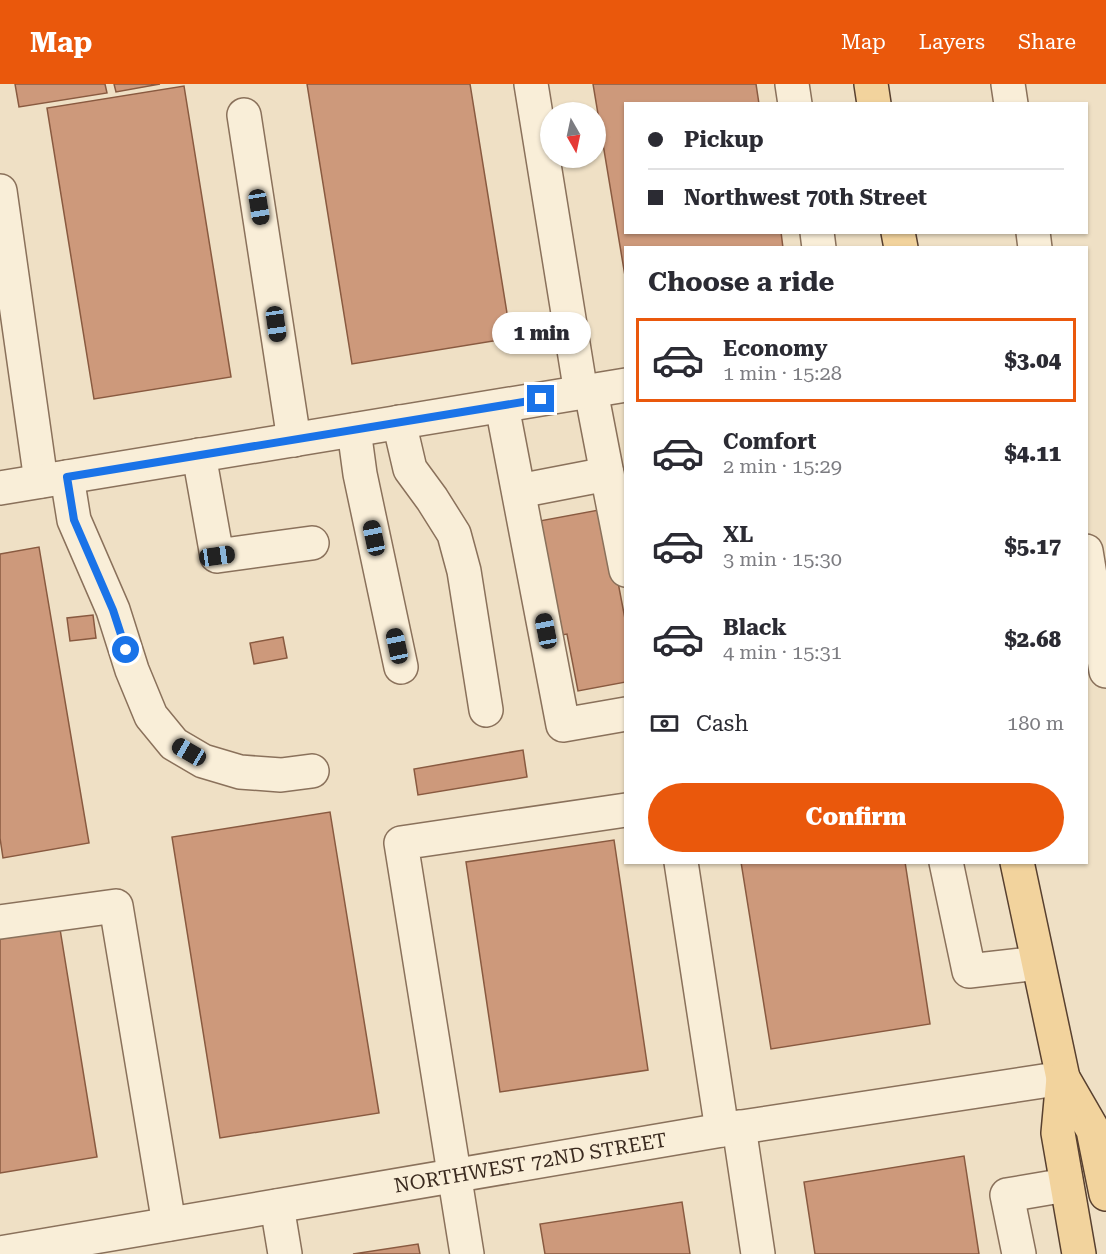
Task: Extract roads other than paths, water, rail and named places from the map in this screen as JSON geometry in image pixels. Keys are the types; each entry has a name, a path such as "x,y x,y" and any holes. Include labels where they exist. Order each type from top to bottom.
{"main road":[{"path":"871,84 874,102"},
{"path":"1017,864 1064,1078 1094,1130 1106,1194"},
{"path":"1064,1078 1058,1133 1079,1254"}],"street":[{"path":"531,84 586,392 607,474 624,560"},
{"path":"792,84 795,102"},
{"path":"1008,84 1011,102"},
{"path":"244,115 294,440"},
{"path":"0,191 54,479 113,610 132,670 151,716 174,744 203,761 240,772 281,775 312,771"},
{"path":"0,488 624,385"},
{"path":"502,406 563,725 624,714"},
{"path":"399,422 410,469 453,534 464,571 486,710"},
{"path":"354,430 360,474 401,667"},
{"path":"199,455 217,556 312,543"},
{"path":"519,491 607,474"},
{"path":"1088,563 1106,671"},
{"path":"467,1254 401,843 624,810"},
{"path":"681,864 730,1129 758,1254"},
{"path":"946,864 969,971 1038,963"},
{"path":"0,921 116,906 169,1224"},
{"name":"NORTHWEST 72ND STREET","path":"0,1253 730,1129 1064,1078"},
{"path":"1019,1254 1007,1195 1066,1185"},
{"path":"277,1206 285,1254"}]}
